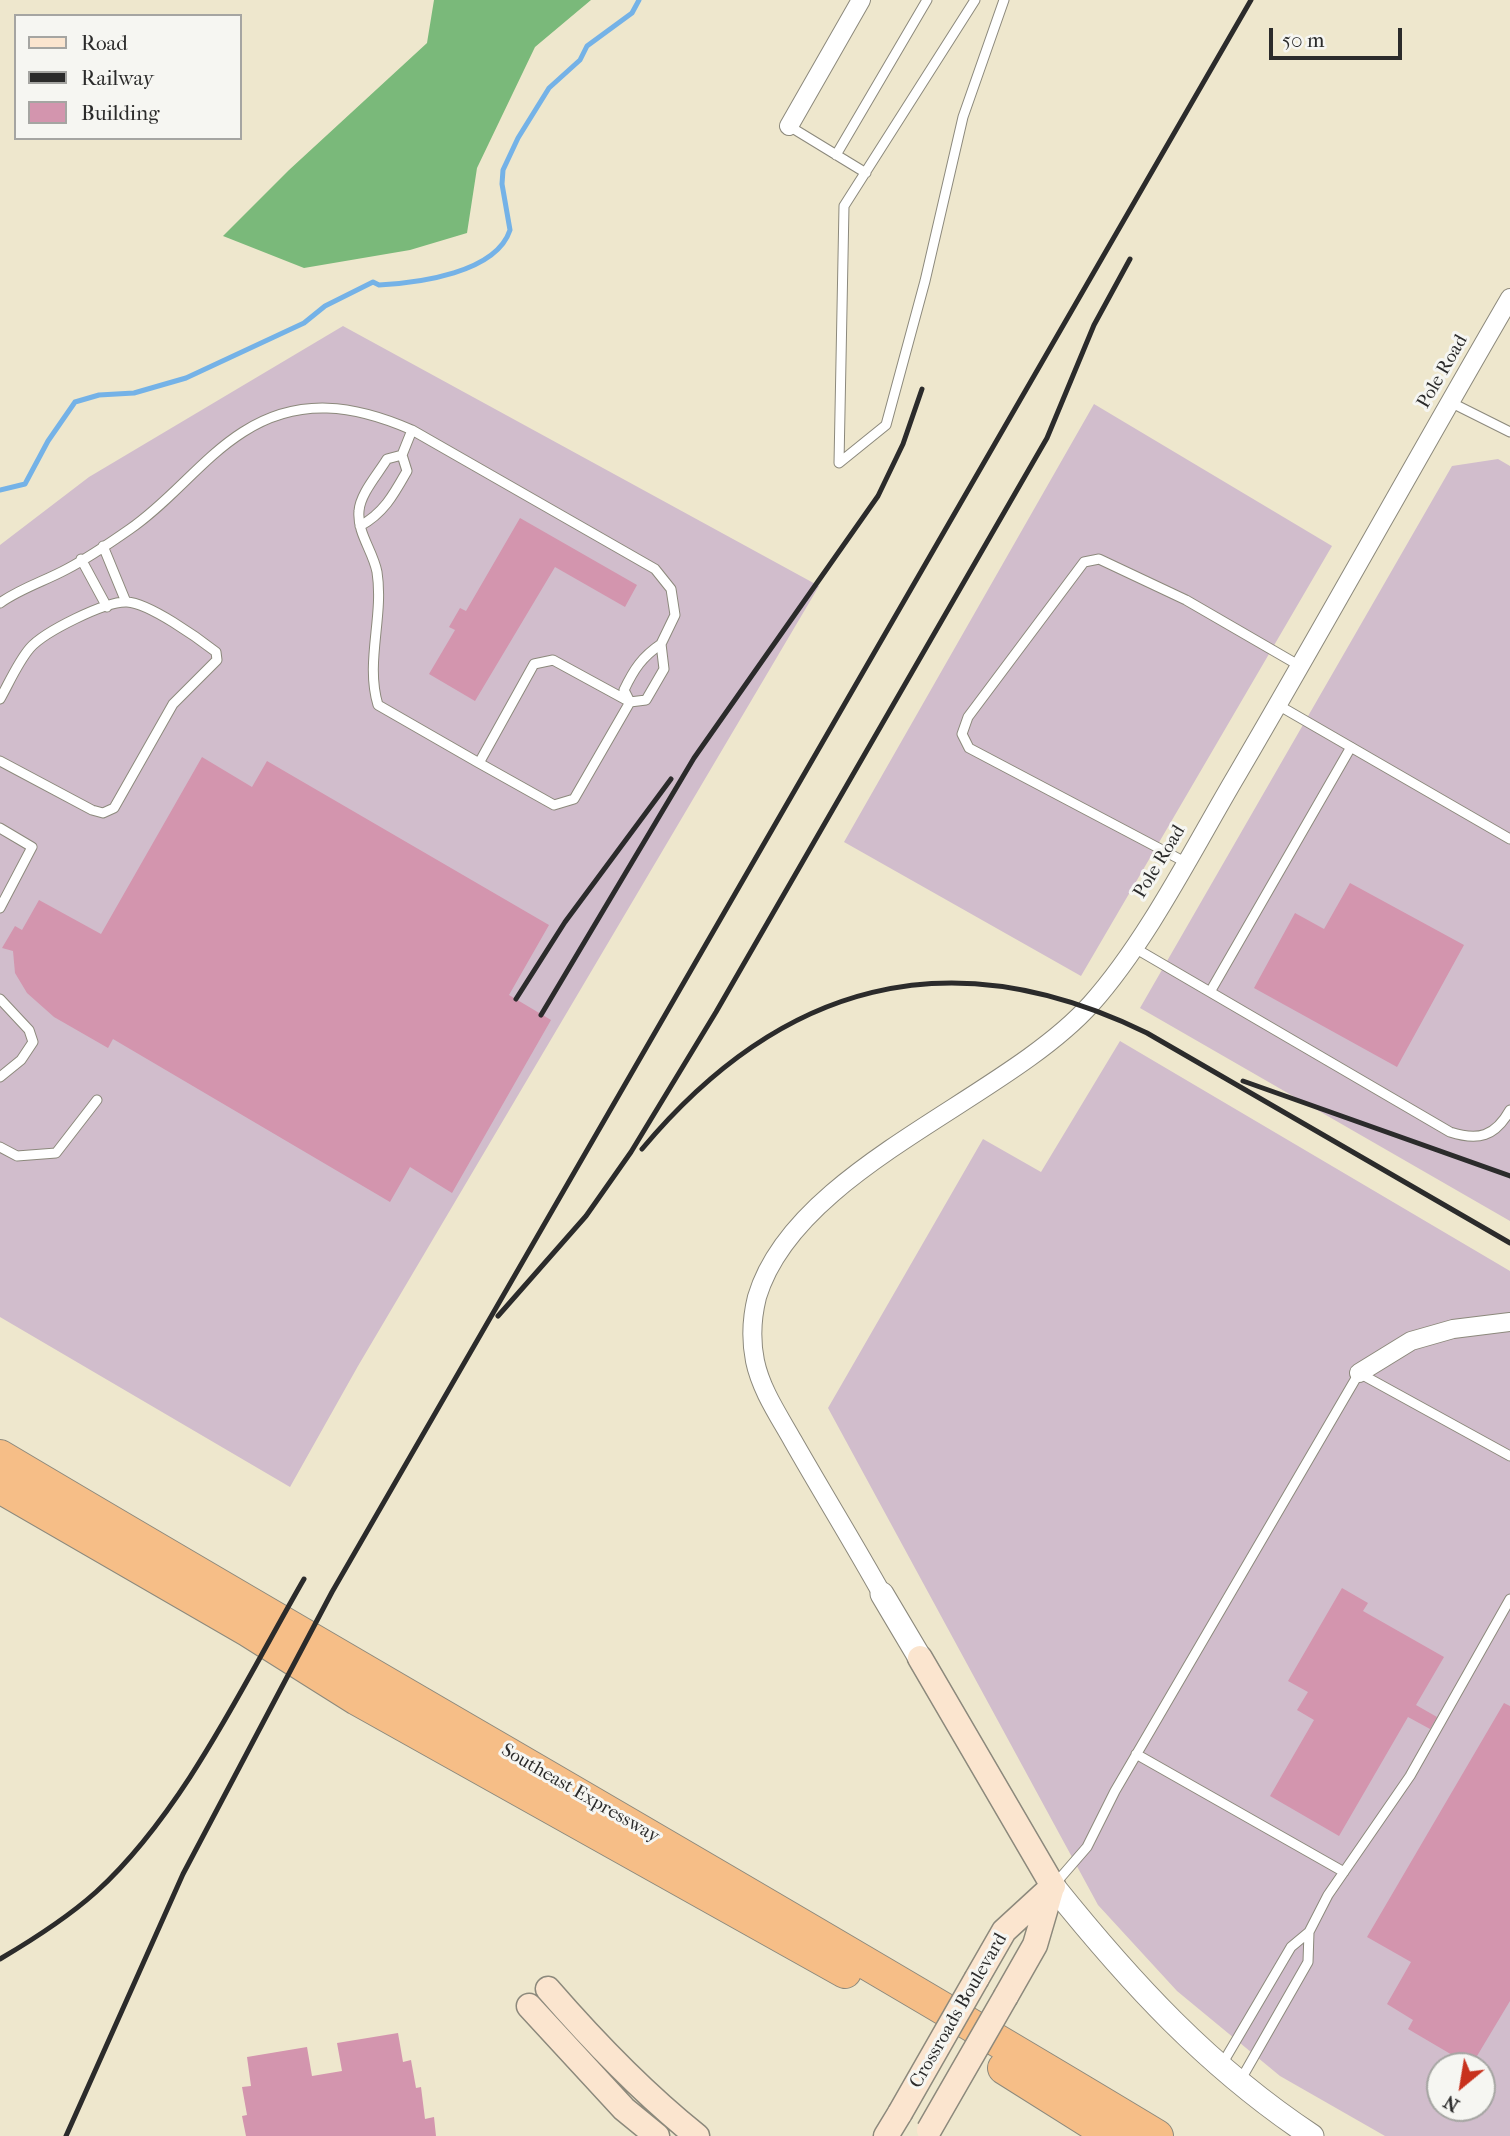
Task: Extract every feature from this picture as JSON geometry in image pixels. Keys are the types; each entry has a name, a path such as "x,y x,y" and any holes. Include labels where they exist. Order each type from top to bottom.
{"highway":[{"name":"Southeast Expressway","path":"0,1456 235,1596 822,1934 1154,2133"},
{"name":"Southeast Expressway","path":"0,1487 249,1632 357,1699 911,2008 1112,2136"}],"main road":[{"path":"920,1658 1053,1886"},
{"name":"Crossroads Boulevard","path":"886,2136 1004,1931 1053,1886"},
{"name":"Crossroads Boulevard","path":"928,2133 1035,1945 1053,1886"},
{"path":"548,1989 593,2040 660,2107 697,2136"},
{"path":"529,2006 624,2109 657,2136"}],"street":[{"path":"789,126 861,0"},
{"name":"Pole Road","path":"882,1594 770,1400 754,1353 756,1302 773,1262 794,1234 861,1171 1031,1056 1073,1023 1098,995 1133,947 1278,705 1510,298"},
{"path":"1359,1373 1411,1341 1453,1329 1510,1322"},
{"path":"882,1594 920,1658"},
{"path":"1053,1886 1120,1969 1220,2067 1312,2136"}],"lane":[{"path":"836,155 926,0"},
{"path":"975,0 845,206 839,463 886,425 925,281 963,117 1004,0"},
{"path":"789,126 866,173"},
{"path":"1450,402 1510,432"},
{"path":"0,603 103,546 153,512 244,432 272,418 306,410 342,407 374,414 412,430 655,569 671,589 675,615 661,644 642,657 633,670 624,690 630,702"},
{"path":"360,526 375,518 387,505 407,471 402,455 412,430"},
{"path":"402,455 387,459 359,509 360,526 377,571 379,623 371,682 378,705 554,805 574,799 630,702"},
{"path":"103,546 126,602"},
{"path":"81,559 107,607"},
{"path":"1185,862 969,748 962,734 968,717 1084,562 1099,559 1186,600 1300,666"},
{"path":"0,699 29,648 45,635 107,607 126,602 142,606 216,652 217,660 173,704 114,808 103,813 92,810 0,761"},
{"path":"479,762 534,664 553,660 630,702 646,700 664,669 661,644"},
{"path":"1278,705 1510,839"},
{"path":"1210,992 1352,747"},
{"path":"0,828 32,847 0,908"},
{"path":"1133,947 1450,1132 1467,1138 1485,1137 1501,1126 1510,1110"},
{"path":"0,999 29,1030 33,1042 21,1060 0,1077"},
{"path":"0,1147 17,1156 56,1153 97,1100"},
{"path":"1053,1886 1087,1847 1136,1754 1359,1373 1510,1456"},
{"path":"1220,2067 1291,1947 1310,1932 1345,1872 1410,1776 1510,1599"},
{"path":"1136,1754 1345,1872"},
{"path":"1239,2082 1308,1962 1310,1932"}],"shaded area":[{"path":"343,326 819,586 358,1366 290,1487 0,1317 0,545 89,477"},
{"path":"1094,404 1332,546 1081,976 844,842"},
{"path":"1498,459 1510,466 1510,1221 1140,1008 1452,466"},
{"path":"1120,1041 1510,1271 1510,2136 1385,2136 1280,2076 1177,1991 1098,1905 828,1408 983,1139 1041,1172"}],"green space":[{"path":"434,0 591,0 535,47 477,168 467,233 410,250 304,268 223,236 289,170 427,43"}],"building":[{"path":"520,518 637,585 625,607 555,567 475,701 429,674 455,630 449,627 460,608 466,611"},
{"path":"202,757 252,787 267,761 549,925 509,995 551,1020 452,1193 410,1167 390,1202 113,1039 108,1048 54,1017 27,993 15,973 13,951 2,948 15,926 22,930 39,900 101,934"},
{"path":"1350,883 1464,945 1397,1067 1254,988 1295,913 1324,929"},
{"path":"1342,1588 1368,1603 1363,1611 1444,1657 1416,1705 1437,1717 1430,1729 1408,1717 1339,1836 1270,1796 1314,1720 1297,1710 1308,1692 1288,1681"},
{"path":"1504,1703 1510,1706 1510,2001 1479,2052 1447,2052 1408,2029 1413,2020 1387,2004 1411,1962 1367,1937"},
{"path":"398,2033 403,2062 411,2060 416,2088 421,2087 425,2119 434,2117 436,2136 246,2136 242,2116 247,2115 242,2087 251,2086 247,2057 307,2047 312,2076 342,2071 337,2043"}],"waterway":[{"path":"0,490 25,484 48,441 75,402 99,395 134,393 186,378 304,323 325,306 373,282 379,285 434,278 473,266 489,256 502,245 510,230 502,184 503,170 518,138 549,88 580,60 587,46 632,13 639,0"}],"railway":[{"path":"66,2136 183,1874 332,1592 1251,0"},
{"path":"498,1316 586,1216 631,1152 716,1012 1047,438 1094,325 1130,259"},
{"path":"541,1015 694,758 878,496 903,444 922,389"},
{"path":"516,999 565,922 671,779"},
{"path":"642,1149 695,1092 752,1047 811,1014 872,992 937,983 1004,987 1074,1003 1147,1033 1510,1243"},
{"path":"1243,1081 1510,1176"},
{"path":"0,1959 50,1928 85,1902 128,1860 157,1824 211,1744 304,1579"}]}
